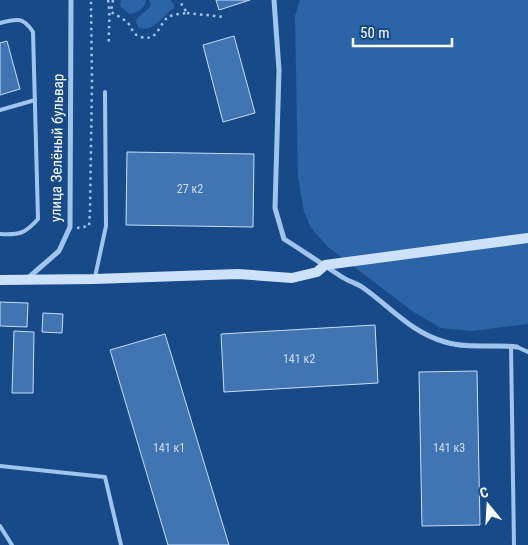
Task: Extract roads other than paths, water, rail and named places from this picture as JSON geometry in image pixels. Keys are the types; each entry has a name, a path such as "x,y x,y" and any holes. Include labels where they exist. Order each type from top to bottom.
{"main road":[{"path":"0,280 238,274 292,278 316,272 325,265 528,238"}],"street":[{"name":"улица Зелёный бульвар","path":"26,280 59,250 70,227 71,0"},
{"path":"274,0 279,70 276,208 284,239 360,286 384,303 402,320 425,334 445,342 467,346 518,347"}],"lane":[{"path":"0,23 17,19 27,23 33,32 38,219 29,230 16,234 0,234"},
{"path":"94,279 106,226 105,92"},
{"path":"0,110 35,100"},
{"path":"511,346 514,545"},
{"path":"518,347 528,352"},
{"path":"0,466 105,477 121,545"},
{"path":"0,526 12,545"}]}
